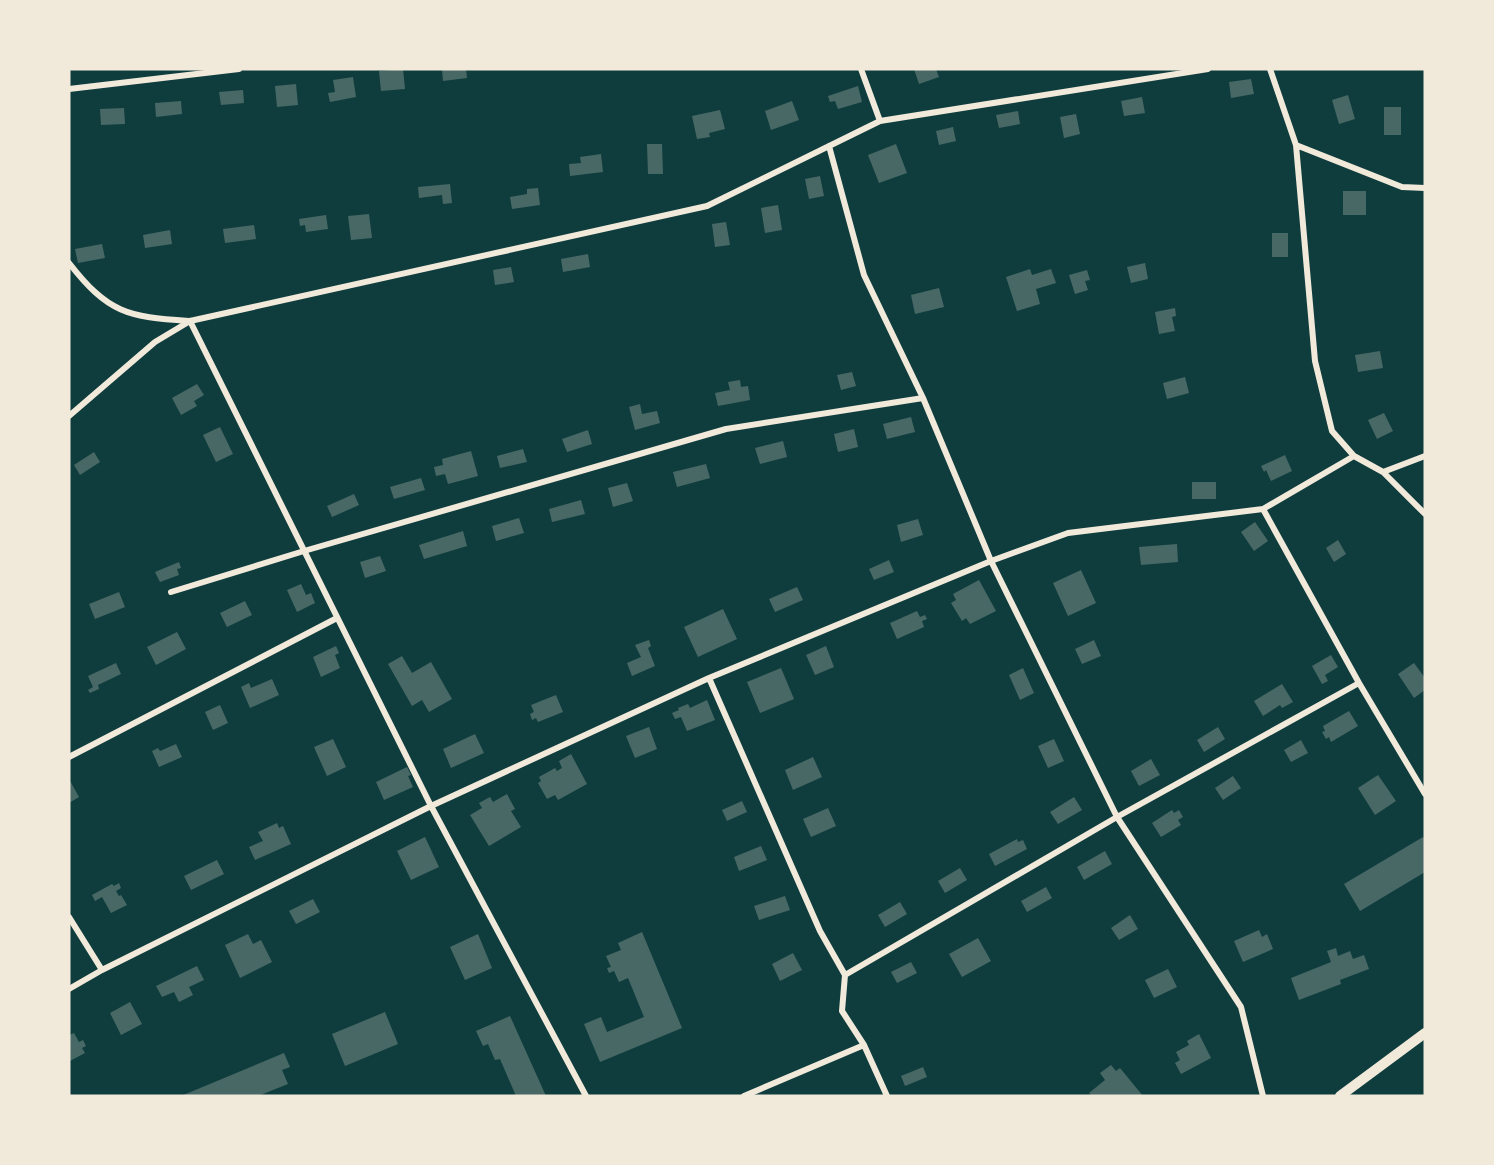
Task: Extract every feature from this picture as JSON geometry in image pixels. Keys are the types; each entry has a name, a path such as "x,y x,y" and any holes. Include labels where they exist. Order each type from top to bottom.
{"street":[{"path":"69,89 239,69"},
{"path":"861,69 880,121"},
{"path":"69,263 105,302 123,311 152,319 190,321 707,206 880,121 1208,69"},
{"path":"1270,69 1296,145 1315,362 1332,430 1354,456 1383,472 1425,514"},
{"path":"1296,145 1402,187 1425,188"},
{"path":"829,146 864,275 923,398 991,561 1117,817 1241,1007 1263,1096"},
{"path":"69,416 155,342 190,321"},
{"path":"190,321 431,807 586,1096"},
{"path":"171,592 304,551 726,429 923,398"},
{"path":"69,989 102,970 431,807 709,678 991,561 1068,533 1263,508 1354,456"},
{"path":"1383,472 1425,456"},
{"path":"1263,508 1359,683 1425,794"},
{"path":"69,757 337,618"},
{"path":"709,678 820,931 845,975 842,1011 864,1045 887,1096"},
{"path":"845,975 1117,817 1359,683"},
{"path":"69,917 102,970"},
{"path":"1340,1096 1425,1033"},
{"path":"744,1096 864,1045"}],"building":[{"path":"403,69 405,89 381,91 379,71"},
{"path":"442,69 466,69 467,78 443,81"},
{"path":"914,69 936,69 939,77 919,84"},
{"path":"353,77 356,97 330,102 328,93 335,92 333,80"},
{"path":"1251,79 1254,94 1231,98 1229,82"},
{"path":"296,84 298,105 277,107 275,86"},
{"path":"858,86 862,102 838,109 835,101 830,102 828,96"},
{"path":"243,90 244,103 221,105 219,92"},
{"path":"1348,95 1355,119 1339,124 1332,100"},
{"path":"1142,97 1145,113 1124,116 1121,101"},
{"path":"181,101 182,114 156,117 155,103"},
{"path":"792,101 799,120 771,130 765,111"},
{"path":"1384,107 1401,107 1401,135 1384,135"},
{"path":"124,108 125,124 101,125 100,109"},
{"path":"720,110 725,129 709,133 710,137 697,139 692,116"},
{"path":"1018,111 1020,124 999,128 996,115"},
{"path":"1076,114 1080,134 1064,138 1060,117"},
{"path":"953,127 956,141 939,145 936,131"},
{"path":"647,144 662,144 663,174 648,174"},
{"path":"896,144 907,173 879,183 868,155"},
{"path":"601,154 603,172 570,176 569,164 581,163 580,157"},
{"path":"820,176 824,196 809,199 805,179"},
{"path":"450,184 452,203 443,204 442,195 419,198 418,187"},
{"path":"538,188 540,205 512,209 510,197 527,194 527,189"},
{"path":"1343,191 1366,191 1366,215 1343,215"},
{"path":"778,205 782,230 765,233 761,208"},
{"path":"369,214 372,238 351,240 348,216"},
{"path":"326,215 328,229 306,232 305,225 300,226 299,219"},
{"path":"726,222 730,245 715,247 712,224"},
{"path":"254,225 256,239 225,243 223,229"},
{"path":"170,230 172,244 145,248 143,235"},
{"path":"1272,233 1288,233 1288,257 1272,257"},
{"path":"102,244 105,258 78,263 75,249"},
{"path":"588,254 590,267 563,272 561,259"},
{"path":"1145,263 1148,279 1131,283 1127,267"},
{"path":"511,267 514,282 495,285 493,270"},
{"path":"1030,269 1032,275 1051,269 1056,283 1036,289 1040,304 1017,311 1006,277"},
{"path":"1087,270 1090,280 1085,281 1088,290 1075,294 1069,275"},
{"path":"939,288 944,307 915,314 911,295"},
{"path":"1175,308 1176,316 1172,317 1175,331 1159,334 1155,312"},
{"path":"1380,351 1383,368 1358,372 1355,355"},
{"path":"852,372 856,386 841,390 837,375"},
{"path":"1185,377 1189,393 1167,399 1163,383"},
{"path":"740,380 741,387 748,386 750,400 718,406 715,393 730,390 728,382"},
{"path":"197,384 204,395 194,401 197,406 181,415 172,398"},
{"path":"640,404 642,414 657,411 660,423 635,430 629,407"},
{"path":"1384,413 1393,431 1377,439 1368,420"},
{"path":"911,417 915,432 887,439 883,424"},
{"path":"220,427 233,454 216,462 203,435"},
{"path":"854,429 858,447 838,452 834,434"},
{"path":"588,430 592,444 567,452 562,439"},
{"path":"783,441 787,457 760,464 755,448"},
{"path":"523,449 527,462 500,468 497,456"},
{"path":"471,451 478,476 448,484 445,474 436,476 434,467 443,465 442,459"},
{"path":"94,452 100,462 80,475 74,465"},
{"path":"1285,455 1292,471 1271,481 1266,470 1264,472 1261,466"},
{"path":"706,464 710,478 677,487 673,472"},
{"path":"421,478 425,490 394,499 390,487"},
{"path":"1192,482 1216,482 1216,499 1192,499"},
{"path":"627,483 633,501 613,507 608,488"},
{"path":"354,494 359,505 332,517 327,506"},
{"path":"581,500 585,514 552,522 549,509"},
{"path":"519,518 524,533 496,541 492,526"},
{"path":"918,519 923,535 901,542 897,525"},
{"path":"1255,522 1268,541 1254,551 1241,532"},
{"path":"463,531 467,546 424,559 419,545"},
{"path":"1338,540 1346,554 1334,562 1326,548"},
{"path":"1177,544 1178,562 1141,565 1139,547"},
{"path":"380,556 386,571 365,578 360,562"},
{"path":"889,560 894,572 874,580 869,569"},
{"path":"179,562 181,568 177,569 179,575 160,582 155,572"},
{"path":"1081,570 1096,603 1068,616 1053,583"},
{"path":"979,580 996,611 970,624 966,618 962,621 951,603 956,600 953,594"},
{"path":"301,584 306,595 311,593 315,603 297,612 287,590"},
{"path":"797,587 803,600 775,612 769,599"},
{"path":"119,592 125,607 95,619 89,604"},
{"path":"245,601 252,615 227,627 220,613"},
{"path":"723,609 737,639 698,657 684,627"},
{"path":"917,611 920,617 925,615 927,619 922,621 924,627 897,639 890,623"},
{"path":"177,632 186,649 156,665 147,647"},
{"path":"649,640 651,646 648,648 655,666 632,676 627,663 641,657 635,645"},
{"path":"1094,640 1101,656 1082,664 1075,649"},
{"path":"336,646 339,653 335,655 340,668 321,677 313,657"},
{"path":"826,646 834,667 815,675 806,655"},
{"path":"1331,655 1338,667 1325,675 1328,681 1322,684 1312,666"},
{"path":"402,656 412,673 431,662 452,699 429,712 422,700 412,706 388,664"},
{"path":"116,663 121,674 98,685 99,689 90,693 88,690 93,687 88,676"},
{"path":"1414,663 1425,678 1425,690 1414,698 1398,674"},
{"path":"781,668 794,699 760,713 747,682"},
{"path":"1023,668 1034,693 1020,700 1009,675"},
{"path":"272,679 279,695 250,708 241,687 249,683 251,688"},
{"path":"1282,684 1293,702 1282,708 1280,705 1263,716 1254,701"},
{"path":"556,695 563,712 538,722 536,718 532,720 530,714 534,712 531,705"},
{"path":"707,700 715,720 687,731 681,717 675,719 672,713 688,704 690,708"},
{"path":"220,705 228,723 213,730 205,712"},
{"path":"1349,711 1358,726 1331,742 1329,737 1326,739 1322,732 1325,731 1323,726"},
{"path":"649,727 657,749 635,758 626,736"},
{"path":"1218,727 1225,739 1204,752 1197,740"},
{"path":"475,734 484,753 451,768 443,749"},
{"path":"333,739 346,767 327,776 314,747"},
{"path":"1054,739 1064,761 1048,768 1038,746"},
{"path":"1301,740 1308,753 1291,762 1284,750"},
{"path":"176,744 182,757 159,767 152,751 158,748 160,751"},
{"path":"571,754 587,784 558,800 555,795 547,799 538,783 541,781 539,777 555,768 557,771 562,768 559,761"},
{"path":"813,757 822,777 793,790 785,770"},
{"path":"1151,759 1160,775 1139,786 1131,771"},
{"path":"407,767 413,787 384,800 376,782"},
{"path":"1378,775 1396,801 1375,815 1358,788"},
{"path":"1233,776 1241,788 1223,800 1215,788"},
{"path":"69,779 79,797 69,803"},
{"path":"507,794 515,809 511,811 521,827 489,846 470,815 482,808 479,803 490,797 493,802"},
{"path":"1074,797 1082,810 1058,824 1050,812"},
{"path":"742,801 747,812 727,821 722,810"},
{"path":"828,808 836,826 811,837 803,819"},
{"path":"1172,810 1174,813 1179,810 1183,817 1178,820 1181,825 1161,837 1152,823"},
{"path":"277,823 279,828 283,826 291,844 255,860 249,847 263,841 258,832"},
{"path":"425,837 439,867 411,880 397,851"},
{"path":"1423,837 1425,840 1425,872 1360,911 1344,884"},
{"path":"1017,839 1018,842 1023,840 1027,849 995,866 989,854"},
{"path":"761,846 767,860 739,871 734,857"},
{"path":"1105,851 1112,864 1084,880 1077,867"},
{"path":"217,860 224,874 191,890 184,876"},
{"path":"960,868 967,880 945,893 938,881"},
{"path":"119,883 121,888 116,891 127,905 111,913 102,897 95,901 92,895 112,884 114,886"},
{"path":"1046,887 1052,898 1027,912 1021,901"},
{"path":"785,896 790,910 759,920 754,906"},
{"path":"313,899 320,912 296,924 289,911"},
{"path":"900,902 907,914 885,927 878,915"},
{"path":"1130,915 1138,929 1119,940 1111,928"},
{"path":"1259,930 1262,937 1267,934 1273,949 1243,962 1234,941"},
{"path":"642,932 682,1028 600,1062 584,1024 601,1017 607,1032 644,1017 628,978 619,982 614,971 609,973 607,968 611,967 606,956 621,950 618,943"},
{"path":"248,934 253,944 261,940 272,962 240,978 225,945"},
{"path":"478,934 492,968 465,980 450,947"},
{"path":"978,938 991,961 962,977 949,954"},
{"path":"1336,948 1338,956 1350,951 1353,959 1364,955 1369,969 1340,980 1341,984 1299,1000 1291,978 1331,962 1327,951"},
{"path":"793,953 802,970 780,981 772,964"},
{"path":"911,962 917,973 897,983 891,972"},
{"path":"197,966 204,980 189,987 193,995 179,1002 174,992 162,997 156,986"},
{"path":"1168,969 1177,987 1154,998 1145,980"},
{"path":"130,1002 142,1024 121,1035 110,1013"},
{"path":"385,1012 398,1044 345,1066 332,1034"},
{"path":"510,1016 546,1096 516,1096 500,1059 495,1060 488,1044 483,1046 476,1031"},
{"path":"74,1033 79,1042 83,1040 86,1046 82,1048 85,1053 70,1061 69,1035"},
{"path":"1199,1034 1211,1058 1181,1074 1175,1063 1180,1060 1176,1052 1189,1045 1187,1041"},
{"path":"284,1053 290,1067 282,1070 288,1084 258,1096 181,1096"},
{"path":"1111,1065 1116,1071 1120,1068 1143,1096 1092,1096 1089,1093 1105,1080 1100,1073"},
{"path":"923,1067 927,1077 905,1086 901,1076"}]}
